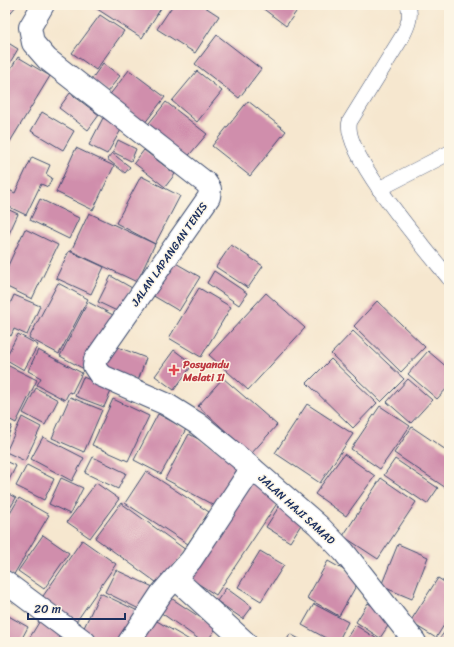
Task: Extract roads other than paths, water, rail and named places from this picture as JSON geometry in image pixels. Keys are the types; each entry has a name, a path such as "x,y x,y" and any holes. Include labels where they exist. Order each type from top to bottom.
{"street":[{"name":"JALAN LAPANGAN TENIS","path":"43,5 30,27 33,43 47,59 206,183 210,189 209,197 95,360 94,366 100,375 166,404 198,424 252,468"},
{"name":"JALAN HAJI SAMAD","path":"129,642 161,594 191,560 252,468 318,525 339,547 415,642"},
{"path":"176,578 245,642"},
{"path":"5,582 85,642"}],"lane":[{"path":"408,5 410,18 405,32 348,126 363,166 402,220 449,278"},
{"path":"379,189 449,153"}],"place":[{"name":"Posyandu Melati II","path":"174,370"}]}
